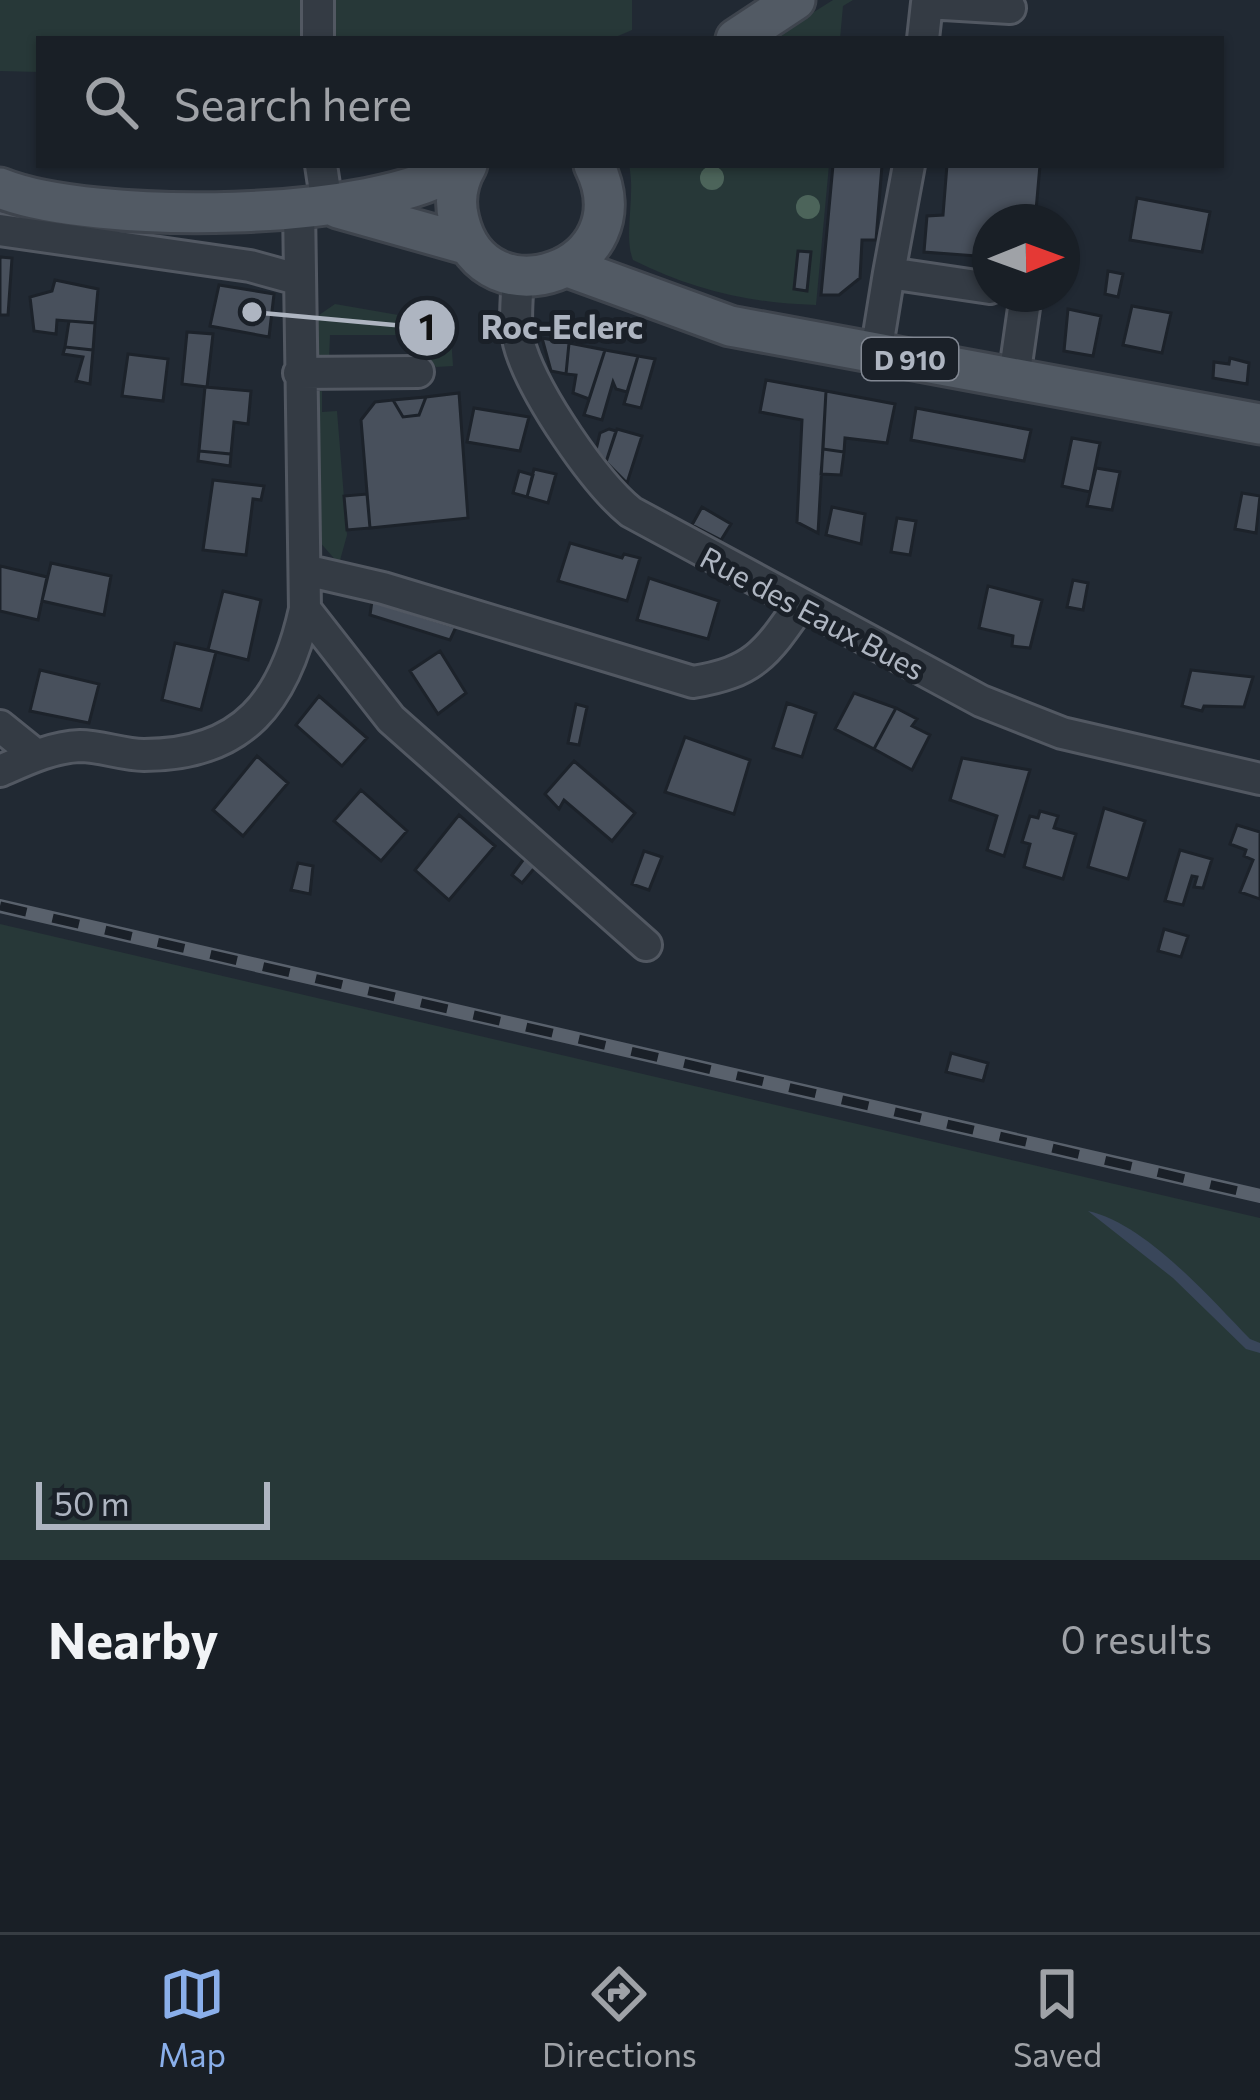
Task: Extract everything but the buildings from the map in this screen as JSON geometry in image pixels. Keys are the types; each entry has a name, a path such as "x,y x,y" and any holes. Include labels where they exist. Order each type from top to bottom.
{"main road":[{"path":"741,36 795,0"},
{"path":"0,188 56,203 135,211 313,206 425,184 457,168"},
{"path":"463,168 456,210 470,245"},
{"path":"313,206 470,245 500,271 544,276 568,267 584,254 604,218 605,198 596,168"},
{"name":"D 910","path":"568,267 712,321 1260,429"}],"street":[{"path":"318,0 318,36"},
{"path":"923,36 927,3 1010,8"},
{"path":"0,771 36,754 80,746 140,755 192,752 242,729 274,698 295,657 305,609 297,279 320,168"},
{"path":"876,353 908,168"},
{"path":"0,230 250,266 297,279"},
{"path":"889,273 972,285"},
{"name":"Rue des Eaux Bues","path":"518,276 521,351 598,482 658,529 981,701 1062,734 1260,779"},
{"path":"1013,378 1023,312"},
{"path":"298,373 418,372"},
{"path":"305,570 383,588 693,682 732,676 765,655 800,604"},
{"path":"305,609 392,719 646,945"},
{"path":"0,726 36,754"}],"shaded area":[{"path":"0,0 632,0 632,30 618,36 36,36 36,72 0,71"},
{"path":"833,0 853,0 843,6 840,36 776,36"},
{"path":"629,168 829,168 816,305 722,293 633,260"},
{"path":"335,304 450,324 453,366 436,367 429,359 427,335 330,335 329,360 314,360 309,322"},
{"path":"322,391 322,412 337,411 347,535 339,564 318,540 313,392"},
{"path":"0,924 1260,1218 1260,1560 0,1560"}],"water":[{"path":"1088,1211 1154,1246 1250,1339 1260,1343 1260,1353 1246,1349 1173,1278"}],"railway":[{"path":"0,906 1260,1196"}],"place":[{"name":"Roc-Eclerc","path":"252,312"}]}
